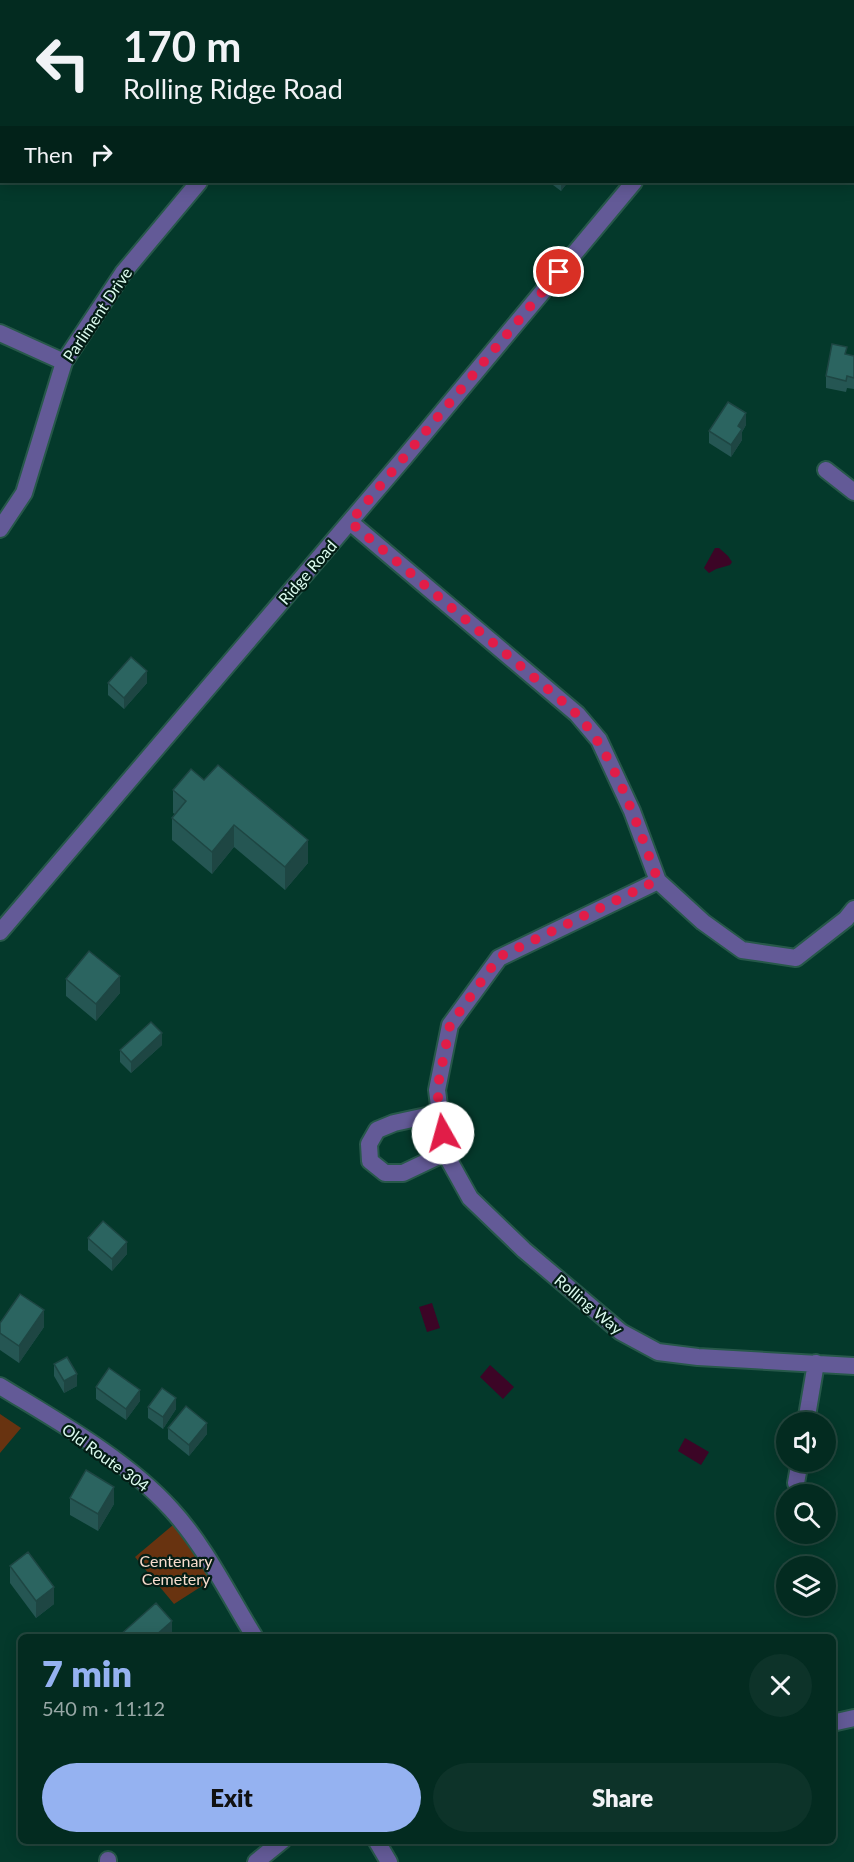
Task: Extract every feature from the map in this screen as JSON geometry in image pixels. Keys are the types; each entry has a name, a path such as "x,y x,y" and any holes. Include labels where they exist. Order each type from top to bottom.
{"street":[{"name":"Parliment Drive","path":"0,529 24,493 64,362 123,273 198,183"},
{"name":"Ridge Road","path":"0,932 350,522 633,183"},
{"path":"0,333 64,362"},
{"path":"826,471 854,492"},
{"path":"350,522 582,719 599,740 632,811 658,880 703,922 742,950 796,958 846,919 854,909"},
{"name":"Rolling Way","path":"658,880 499,957 450,1025 437,1090 445,1154 470,1198 524,1250 621,1332 658,1352 698,1357 854,1366"},
{"path":"440,1113 394,1123 377,1130 369,1144 370,1161 385,1173 402,1173 445,1154"},
{"path":"808,1412 816,1363"},
{"name":"Old Route 304","path":"0,1386 136,1475 172,1509 201,1548 253,1634"},
{"path":"796,1483 798,1472"},
{"path":"836,1722 854,1718"},
{"path":"256,1862 278,1844"},
{"path":"378,1844 389,1862"}],"green space":[{"path":"0,1414 21,1428 0,1453"},
{"name":"Centenary Cemetery","path":"173,1525 213,1579 174,1604 135,1557"}],"shaded area":[{"path":"715,548 719,548 732,562 730,565 709,573 704,568"},
{"path":"432,1303 440,1328 427,1332 419,1307"},
{"path":"490,1365 514,1387 503,1399 480,1377"},
{"path":"685,1438 709,1452 701,1465 678,1451"}],"building":[{"path":"832,344 847,347 845,354 854,356 854,378 847,376 846,381 826,376"},
{"path":"728,402 746,413 738,426 742,429 731,445 709,431"},
{"path":"131,657 147,671 124,698 108,683"},
{"path":"218,765 308,840 285,867 234,825 212,852 172,818 186,801 173,790 191,769 204,780"},
{"path":"89,951 120,976 96,1004 66,979"},
{"path":"151,1022 162,1033 131,1062 120,1050"},
{"path":"103,1221 127,1242 112,1259 88,1238"},
{"path":"20,1294 44,1310 19,1346 0,1333 0,1323"},
{"path":"67,1357 77,1374 64,1381 54,1364"},
{"path":"109,1368 140,1390 126,1409 96,1387"},
{"path":"162,1388 176,1398 163,1417 148,1407"},
{"path":"186,1406 207,1423 189,1445 168,1428"},
{"path":"86,1470 114,1487 98,1514 70,1498"},
{"path":"28,1552 54,1587 36,1601 10,1566"},
{"path":"156,1603 172,1621 157,1634 121,1634"}],"route":[{"path":"443,1133 437,1090 450,1025 499,957 658,880 632,811 599,740 577,714 350,522 559,272"}]}
